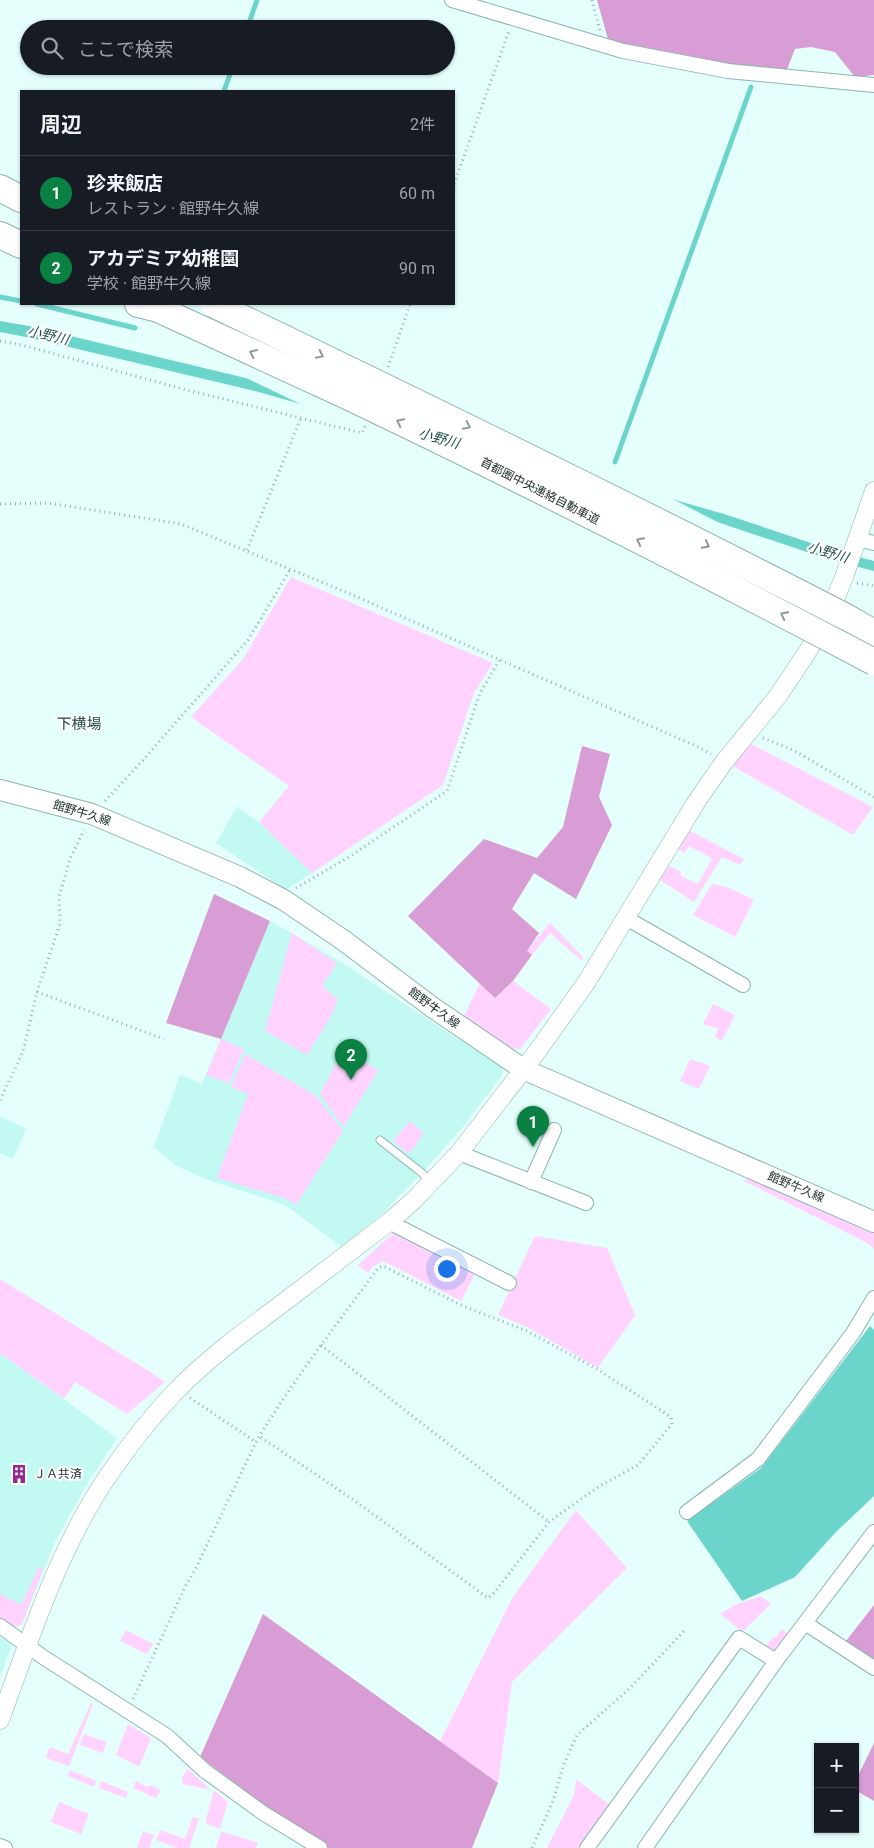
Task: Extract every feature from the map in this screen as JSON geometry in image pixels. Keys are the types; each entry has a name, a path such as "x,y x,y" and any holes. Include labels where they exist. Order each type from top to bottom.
{"highway":[{"path":"0,188 20,198"},
{"path":"0,206 20,216"},
{"path":"0,235 20,245"},
{"path":"0,251 20,261"},
{"name":"首都圏中央連絡自動車道","path":"215,305 522,452 874,633"},
{"name":"首都圏中央連絡自動車道","path":"147,306 347,396 508,474 874,662"},
{"path":"846,618 874,628"}],"main road":[{"name":"館野牛久線","path":"0,790 92,814 224,870 280,898 342,940 432,1007 523,1070 874,1222"}],"street":[{"path":"452,0 603,46 728,71 874,85"},
{"path":"0,1720 60,1562 105,1480 148,1421 177,1390 234,1340 389,1222 430,1183 458,1153 523,1070 586,983 695,804 724,762 778,696 826,621 844,577 874,491"},
{"path":"855,543 874,543"},
{"path":"626,918 743,985"},
{"path":"531,1182 554,1130"},
{"path":"458,1153 586,1203"},
{"path":"389,1222 509,1283"},
{"path":"686,1512 758,1460 853,1333 874,1298"},
{"path":"645,1848 776,1661 874,1532"},
{"path":"805,1623 874,1668"},
{"path":"0,1626 167,1736 205,1771 263,1813 320,1848"},
{"path":"587,1848 739,1638 776,1661"},
{"path":"0,1846 4,1848"}],"lane":[{"path":"380,1140 422,1174 430,1183"}],"path":[{"path":"592,0 603,46"},
{"path":"455,181 514,19"},
{"path":"389,362 410,305"},
{"path":"0,341 22,345 184,389 362,433"},
{"path":"247,550 301,418"},
{"path":"0,504 48,503 181,524 247,550 500,659 696,746 724,762"},
{"path":"0,1100 22,1052 37,992 60,924 59,897 70,859 92,814 143,760 248,640 290,570"},
{"path":"280,898 349,857 447,791 480,693 500,659"},
{"path":"749,732 793,750 874,797"},
{"path":"37,992 164,1039"},
{"path":"128,1711 259,1436 321,1345 378,1268 383,1266 463,1306 527,1331 597,1369 671,1417 672,1424 638,1465 598,1488 550,1522 488,1598 355,1501 259,1436"},
{"path":"321,1345 550,1522"},
{"path":"177,1390 256,1442"},
{"path":"532,1848 553,1801 563,1766 577,1735 628,1690 684,1631"}],"shaded area":[{"path":"597,0 874,0 874,75 855,77 835,52 811,47 795,49 786,72 726,66 609,43"},
{"path":"291,577 493,663 474,693 443,785 312,873 259,822 289,786 191,717 243,659"},
{"path":"749,743 873,807 853,835 731,765"},
{"path":"582,746 610,754 599,797 612,825 576,899 534,873 512,909 539,933 527,951 532,955 513,981 495,998 408,916 484,839 537,858 563,827"},
{"path":"237,807 259,822 312,873 286,890 216,843"},
{"path":"687,829 744,859 740,865 722,857 694,902 660,880 667,865 681,872 681,876 698,884 712,859 689,846 684,853 677,848"},
{"path":"712,884 727,887 754,900 735,937 693,915"},
{"path":"214,894 270,921 221,1039 166,1023"},
{"path":"270,921 341,962 461,1041 501,1064 503,1074 462,1128 382,1214 342,1247 285,1205 203,1178 175,1165 154,1147 180,1075 202,1084"},
{"path":"550,923 583,957 582,961 550,933 532,955 527,951"},
{"path":"292,933 337,963 322,986 338,1000 330,1018 307,1055 265,1031"},
{"path":"513,981 551,1009 520,1049 504,1048 463,1018 480,983 495,998"},
{"path":"713,1004 735,1015 722,1041 715,1037 718,1029 703,1024"},
{"path":"221,1039 244,1049 229,1083 206,1075"},
{"path":"344,1048 378,1071 343,1127 320,1094"},
{"path":"245,1054 316,1096 343,1131 296,1205 285,1198 217,1178 248,1094 231,1087"},
{"path":"690,1059 710,1066 699,1089 680,1081"},
{"path":"0,1117 26,1128 13,1159 0,1153"},
{"path":"410,1121 424,1133 409,1154 393,1141"},
{"path":"749,1175 874,1229 874,1249 869,1244 744,1181"},
{"path":"394,1232 475,1274 461,1301 383,1261 372,1267 368,1273 358,1265"},
{"path":"535,1236 607,1248 635,1315 598,1368 527,1327 498,1315"},
{"path":"0,1279 165,1382 127,1414 75,1382 64,1399 0,1353"},
{"path":"0,1353 117,1438 91,1477 55,1542 22,1624 0,1619"},
{"path":"576,1510 627,1568 512,1682 498,1783 440,1741 513,1597"},
{"path":"39,1567 43,1569 22,1624 12,1629 0,1619 0,1594 21,1605"},
{"path":"761,1596 771,1604 742,1632 720,1614 737,1604"},
{"path":"874,1605 874,1662 846,1641"},
{"path":"263,1614 498,1783 472,1848 322,1848 200,1757"},
{"path":"782,1629 789,1635 777,1651 771,1651 760,1644 767,1645 773,1637 776,1638"},
{"path":"126,1630 153,1644 147,1654 120,1641"},
{"path":"0,1637 12,1645 0,1676"},
{"path":"91,1703 93,1704 69,1766 46,1758 50,1747 68,1754"},
{"path":"128,1724 151,1738 139,1767 116,1755"},
{"path":"84,1734 107,1742 103,1753 80,1745"},
{"path":"874,1743 874,1801 859,1792 859,1774"},
{"path":"188,1769 207,1786 207,1789 183,1784 182,1777"},
{"path":"70,1770 96,1781 94,1787 68,1776"},
{"path":"576,1779 611,1806 582,1848 547,1848 574,1795"},
{"path":"101,1781 128,1792 126,1798 99,1788"},
{"path":"136,1781 147,1787 151,1785 161,1790 156,1798 133,1788"},
{"path":"214,1790 228,1802 220,1829 205,1823"},
{"path":"59,1802 89,1814 81,1834 51,1822"},
{"path":"193,1817 199,1819 189,1848 177,1848 156,1840 160,1830 185,1839"},
{"path":"143,1831 154,1835 149,1848 137,1848"},
{"path":"221,1831 258,1843 256,1848 216,1848"}],"water":[{"name":"小野川","path":"0,321 29,326 258,381 724,514 832,550 874,561 874,571 828,559 720,523 255,391 0,332"},
{"path":"870,1326 874,1330 874,1496 836,1532 795,1577 742,1601 687,1521 761,1468"}],"pier":[{"path":"238,374 663,494 735,531 526,469 311,409"}],"waterway":[{"path":"250,20 257,0"},
{"path":"224,90 230,75"},
{"path":"615,462 751,87"},
{"path":"0,297 20,301"},
{"path":"41,305 135,328"}],"place":[{"name":"アカデミア幼稚園","path":"351,1080"},
{"name":"珍来飯店","path":"533,1147"},
{"name":"ＪＡ共済","path":"19,1474"}],"district":[{"name":"下横場","path":"79,724"}]}
